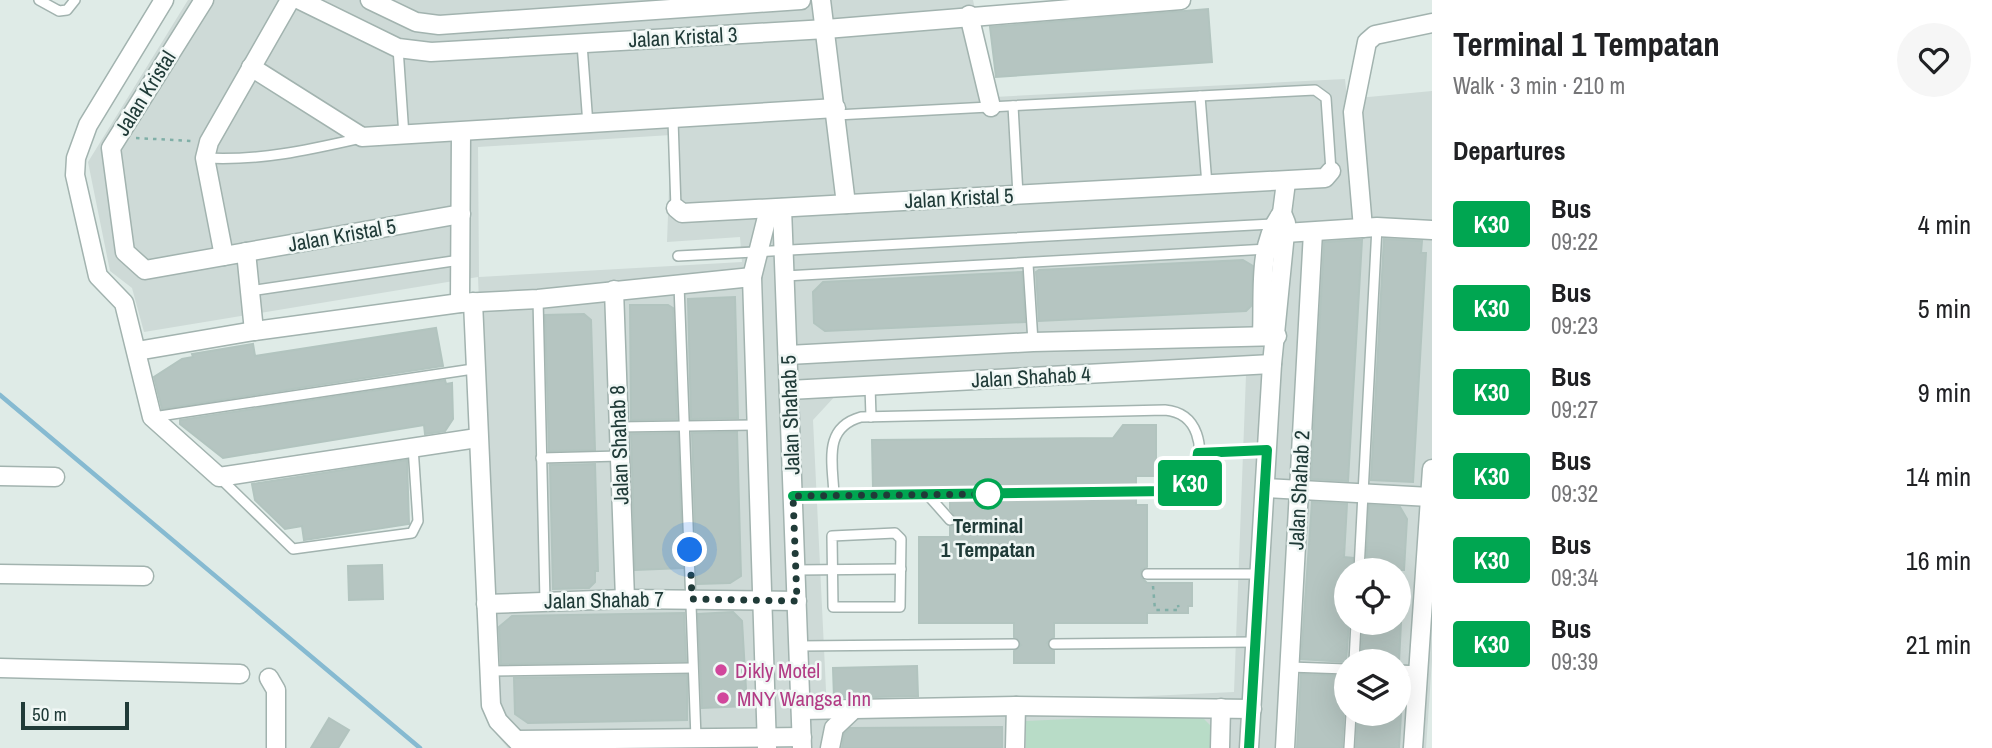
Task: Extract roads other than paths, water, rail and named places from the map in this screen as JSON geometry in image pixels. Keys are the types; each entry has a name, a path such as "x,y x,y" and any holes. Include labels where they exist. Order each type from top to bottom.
{"street":[{"name":"Jalan Kristal","path":"137,351 121,297 98,276 75,175 76,158 88,125 164,0"},
{"name":"Jalan Kristal","path":"204,0 114,142 110,159 125,252 133,263 145,270 224,256"},
{"path":"224,256 207,150 290,0"},
{"path":"300,0 403,50 416,22"},
{"path":"370,0 416,22 439,25 604,8 801,0"},
{"path":"821,0 846,204"},
{"name":"Jalan Kristal 3","path":"403,50 582,44 826,29 969,15 1181,0"},
{"path":"969,15 991,107"},
{"path":"1370,228 1353,112 1367,41 1375,35 1432,23"},
{"path":"251,67 362,137 836,112"},
{"path":"88,125 114,142"},
{"path":"460,133 460,260 473,369 491,705 498,721 521,744 696,738 802,742"},
{"name":"Jalan Kristal 5","path":"676,208 682,213 1286,182 1325,178 1331,171"},
{"path":"1249,748 1272,364 1269,335 1286,182"},
{"path":"767,742 754,425 752,277 758,252 775,209"},
{"name":"Jalan Shahab 5","path":"775,209 784,250 802,742"},
{"name":"Jalan Kristal 5","path":"224,256 461,214"},
{"path":"1279,232 1370,228 1432,230"},
{"name":"Jalan Shahab 2","path":"1285,748 1312,232"},
{"path":"246,252 254,331"},
{"path":"477,438 219,477 152,417 137,351 254,331 466,302 538,299 752,277"},
{"name":"Jalan Shahab 8","path":"614,290 625,599"},
{"path":"788,355 1033,342 1269,335"},
{"name":"Jalan Shahab 4","path":"789,390 1272,364"},
{"path":"1413,748 1432,469"},
{"path":"0,476 55,477"},
{"path":"1265,488 1430,497"},
{"path":"0,574 144,576"},
{"name":"Jalan Shahab 7","path":"486,604 625,599 797,601"},
{"path":"0,668 240,674"},
{"path":"269,678 276,690 276,748"},
{"path":"801,710 1016,706 1252,709"},
{"path":"1015,748 1016,706"},
{"path":"1220,748 1221,708"},
{"path":"830,748 834,728 854,709"}],"lane":[{"path":"39,0 59,11 67,10 75,0"},
{"path":"582,44 588,125"},
{"path":"403,50 404,136"},
{"path":"836,112 1013,106 1315,89 1326,97 1331,171"},
{"path":"1200,96 1208,186"},
{"path":"1013,106 1018,195"},
{"name":"Jalan Kristal 5","path":"673,120 676,208"},
{"path":"207,150 245,160 280,156 362,137"},
{"path":"1360,558 1370,228"},
{"path":"678,256 1279,232"},
{"path":"785,276 1028,264 1279,232"},
{"path":"250,291 460,260"},
{"path":"1028,264 1033,342"},
{"path":"679,285 696,738"},
{"path":"538,299 545,601"},
{"path":"152,417 473,369"},
{"path":"870,386 871,417"},
{"path":"834,496 832,451 837,431 851,420 871,417 1174,411 1184,415 1196,428 1198,453 1195,476 1182,488 1136,491"},
{"path":"618,427 754,425"},
{"path":"219,477 293,549 412,533 416,527 413,447"},
{"path":"1198,453 1267,450"},
{"path":"541,458 620,456"},
{"path":"793,496 1114,492"},
{"path":"927,494 950,520"},
{"path":"839,534 900,535 901,569 901,604 895,609 834,607 831,539 839,534"},
{"path":"795,570 901,569"},
{"path":"1147,575 1260,574"},
{"path":"1054,644 1255,642"},
{"path":"798,646 1014,644"},
{"path":"1290,667 1334,668"},
{"path":"489,671 692,668"},
{"path":"1411,671 1420,671"},
{"path":"1349,748 1350,726"}],"waterway":[{"path":"0,395 420,748"}],"place":[{"name":"Terminal 1 Tempatan","path":"988,494"},
{"name":"Dikly Motel","path":"721,670"},
{"name":"MNY Wangsa Inn","path":"723,698"}]}
